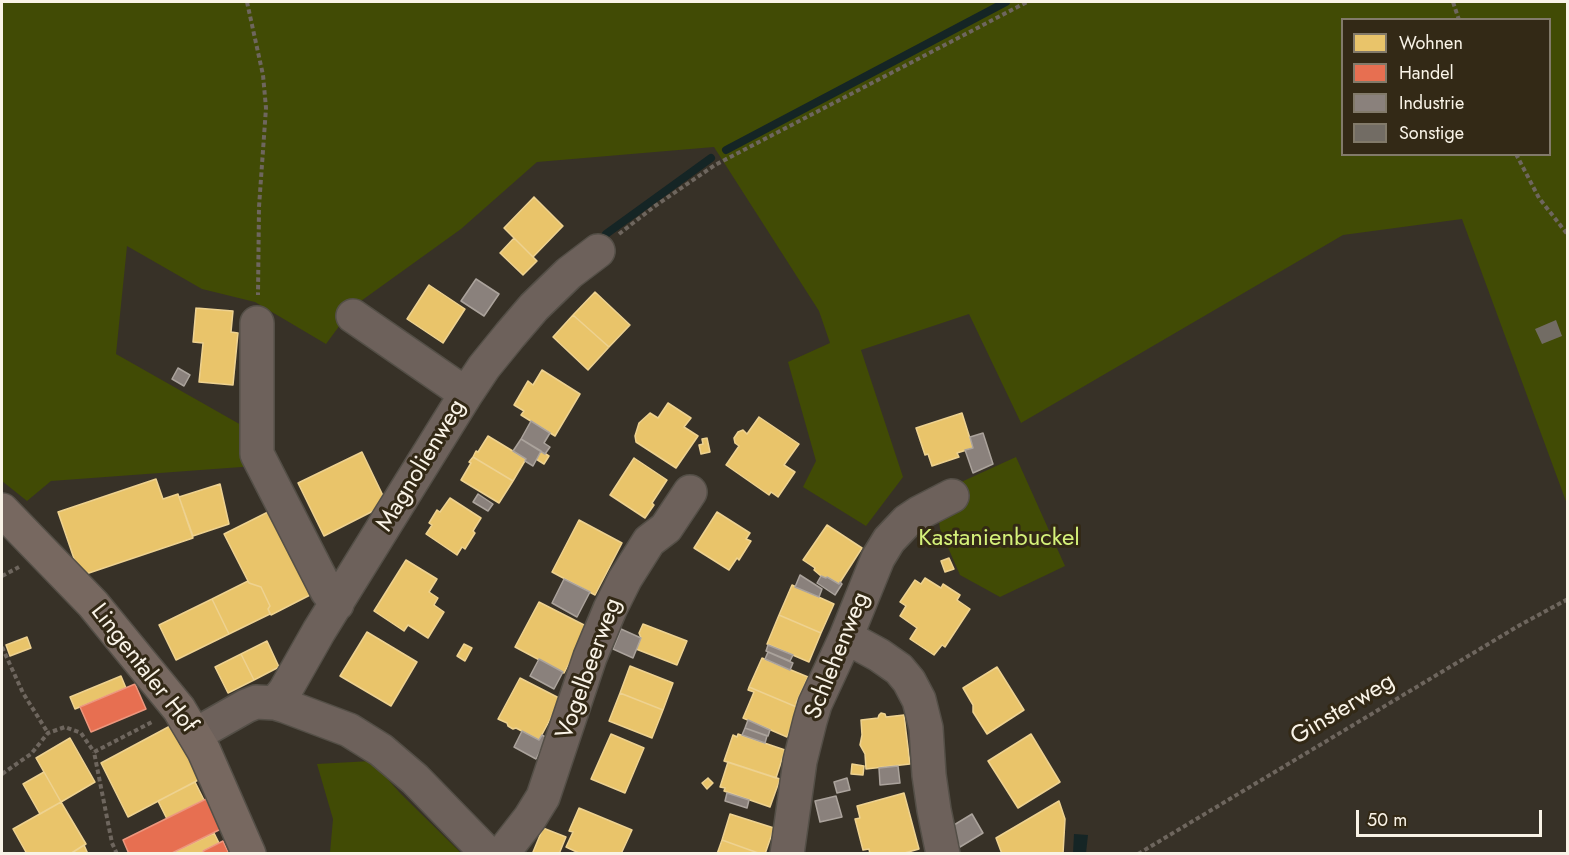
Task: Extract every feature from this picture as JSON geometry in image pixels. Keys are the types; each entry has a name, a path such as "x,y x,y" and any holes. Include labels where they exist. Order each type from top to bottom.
{"main road":[{"name":"Lingentaler Hof","path":"2,510 93,604 187,722 249,854"}],"street":[{"name":"Magnolienweg","path":"275,703 285,691 466,394 498,349 534,307 569,273 597,251"},
{"path":"352,316 466,394"},
{"path":"257,322 256,454 327,591 337,604"},
{"name":"Vogelbeerweg","path":"502,854 543,797 590,657 625,579 649,541 666,528 690,492"},
{"name":"Schlehenweg","path":"787,854 805,739 815,704 846,637 878,558 889,540 912,517 952,496"},
{"path":"846,637 899,669 919,700 924,715 929,775 943,854"},
{"path":"187,722 256,702 275,703 349,730 381,750 415,779 488,854"}],"path":[{"path":"247,2 263,75 266,108 259,207 257,322"},
{"path":"597,251 655,206 715,165 1027,2"},
{"path":"1453,2 1458,18"},
{"path":"1517,156 1539,198 1568,235"},
{"name":"Ginsterweg","path":"1138,854 1520,625 1568,599"},
{"path":"2,647 23,693 48,733"},
{"path":"94,752 187,722"},
{"path":"2,774 31,754 48,733 64,727 81,733 94,752 112,843 117,854"}],"green space":[{"path":"2,2 1567,2 1567,504 1462,219 1343,235 1021,423 969,314 861,350 903,477 866,526 803,487 816,461 788,362 830,343 819,311 714,147 537,162 461,229 354,306 326,344 255,302 202,289 127,246 116,354 250,430 255,466 51,481 27,501 2,481"},
{"name":"Kastanienbuckel","path":"1016,457 1065,566 1000,597 960,575 939,522 948,488"},
{"path":"371,761 461,853 330,853 333,819 317,764"}],"shaded area":[{"path":"1074,834 1088,835 1086,853 1073,853"}],"building: Wohnen":[{"path":"534,197 563,226 533,257 504,228"},
{"path":"514,238 537,261 523,275 500,253"},
{"path":"429,285 465,309 443,343 407,319"},
{"path":"595,292 630,325 609,347 573,315"},
{"path":"196,308 233,311 231,332 238,333 233,385 199,382 203,343 193,342"},
{"path":"573,315 609,347 588,370 553,337"},
{"path":"542,370 580,394 555,436 521,415 524,411 514,405 528,381 533,385"},
{"path":"668,403 691,418 684,427 698,436 676,468 636,442 635,436 639,423 650,413 658,418"},
{"path":"962,413 973,448 957,453 959,457 932,466 928,454 925,455 916,428"},
{"path":"759,417 799,444 784,465 795,472 778,497 771,492 769,495 726,465 739,446 735,443 734,438 738,432 743,430 747,434"},
{"path":"488,436 526,459 513,481 473,457"},
{"path":"707,438 710,452 701,454 699,445 703,444 702,439"},
{"path":"541,451 549,456 544,464 536,459"},
{"path":"362,452 387,504 324,536 298,483"},
{"path":"473,457 513,481 499,503 461,480"},
{"path":"634,458 667,480 645,518 610,495"},
{"path":"156,479 163,499 178,494 193,538 80,576 58,512"},
{"path":"220,484 229,524 193,536 179,497"},
{"path":"450,498 481,518 465,549 462,547 457,555 426,534 432,525 429,523 437,510 440,512"},
{"path":"276,508 316,592 271,615 268,609 270,606 261,587 249,583 224,534"},
{"path":"717,512 750,533 746,539 751,541 739,560 737,558 729,570 694,548"},
{"path":"579,520 622,543 595,595 552,572"},
{"path":"827,525 862,548 839,584 821,576 814,570 815,568 803,560"},
{"path":"949,558 954,569 945,572 941,561"},
{"path":"406,560 437,579 429,592 438,598 434,605 444,612 428,638 408,625 404,631 374,611"},
{"path":"925,578 941,588 943,584 960,595 957,600 970,609 945,647 942,645 934,655 910,639 917,628 900,616 906,606 900,602 915,580 921,584"},
{"path":"248,581 261,587 270,606 268,609 270,614 229,634 212,599"},
{"path":"792,585 834,604 821,633 779,615"},
{"path":"212,599 229,634 176,660 159,625"},
{"path":"539,602 588,627 564,673 515,647"},
{"path":"779,615 821,633 809,662 767,644"},
{"path":"643,624 687,641 677,665 636,649 641,638 639,633"},
{"path":"367,632 417,662 391,706 340,676"},
{"path":"27,637 31,648 10,656 6,645"},
{"path":"267,641 279,667 254,680 241,654"},
{"path":"464,644 472,648 465,661 457,656"},
{"path":"241,654 254,680 228,693 215,667"},
{"path":"762,658 808,677 796,703 800,705 799,708 749,687"},
{"path":"630,666 673,683 663,710 620,693"},
{"path":"997,667 1024,710 987,734 973,712 973,705 963,688"},
{"path":"121,676 126,688 75,709 70,697"},
{"path":"520,678 561,699 539,740 516,728 513,729 498,719"},
{"path":"749,687 799,708 787,737 743,718 754,692 748,690"},
{"path":"620,693 663,710 652,738 609,721"},
{"path":"881,713 886,717 904,715 910,764 866,769 865,754 860,745 861,720 878,718"},
{"path":"172,725 202,778 128,817 101,763"},
{"path":"611,734 644,748 625,793 591,779"},
{"path":"738,734 785,750 776,778 724,761 733,735 737,737"},
{"path":"1031,734 1060,782 1018,808 988,761"},
{"path":"70,738 95,782 61,802 36,758"},
{"path":"728,762 780,779 770,807 724,791 725,788 720,787"},
{"path":"852,764 864,766 863,775 851,774"},
{"path":"44,772 61,802 40,814 23,784"},
{"path":"708,778 713,783 707,789 702,783"},
{"path":"195,782 204,800 167,819 158,801"},
{"path":"904,793 919,849 901,854 870,854 869,849 863,850 855,819 860,818 857,806"},
{"path":"1059,801 1065,819 1063,854 1002,854 996,838"},
{"path":"61,802 86,844 70,854 27,854 13,829"},
{"path":"579,808 632,830 621,854 581,854 566,847 573,832 569,831"},
{"path":"730,814 774,828 765,854 722,840"},
{"path":"543,828 566,837 559,854 533,852"},
{"path":"214,833 219,843 203,851 205,854 170,854"},
{"path":"722,840 761,854 717,854"},
{"path":"84,845 88,854 70,854"}],"building: Handel":[{"path":"135,684 146,709 91,732 80,707"},
{"path":"206,799 221,829 170,854 129,854 123,840"},
{"path":"223,841 229,854 205,854 203,851"}],"building: Industrie":[{"path":"476,279 499,294 484,316 461,301"},
{"path":"178,368 190,375 184,386 172,379"},
{"path":"531,421 550,433 544,443 550,447 545,454 521,439"},
{"path":"983,433 993,464 973,473 965,450 973,448 970,437"},
{"path":"521,439 541,451 533,466 513,451"},
{"path":"478,494 493,504 488,511 473,502"},
{"path":"800,575 822,589 819,597 795,587"},
{"path":"821,576 842,584 835,595 817,583"},
{"path":"564,579 590,592 577,617 552,603"},
{"path":"621,629 641,638 633,658 613,649"},
{"path":"768,645 793,655 790,661 766,651"},
{"path":"768,652 793,663 790,670 765,659"},
{"path":"539,659 563,672 554,689 530,676"},
{"path":"748,720 770,730 768,736 745,728"},
{"path":"745,728 767,736 765,743 742,735"},
{"path":"522,731 539,740 542,735 547,738 536,759 514,747"},
{"path":"898,766 900,783 880,785 879,768"},
{"path":"847,778 850,790 837,793 834,782"},
{"path":"727,793 749,800 747,808 725,801"},
{"path":"836,796 842,817 820,822 815,801"},
{"path":"972,814 983,833 960,847 949,828"}],"building: Sonstige":[{"path":"1556,320 1562,336 1542,344 1535,329"}],"waterway":[{"path":"726,150 1006,2"},
{"path":"606,234 711,158"}]}
